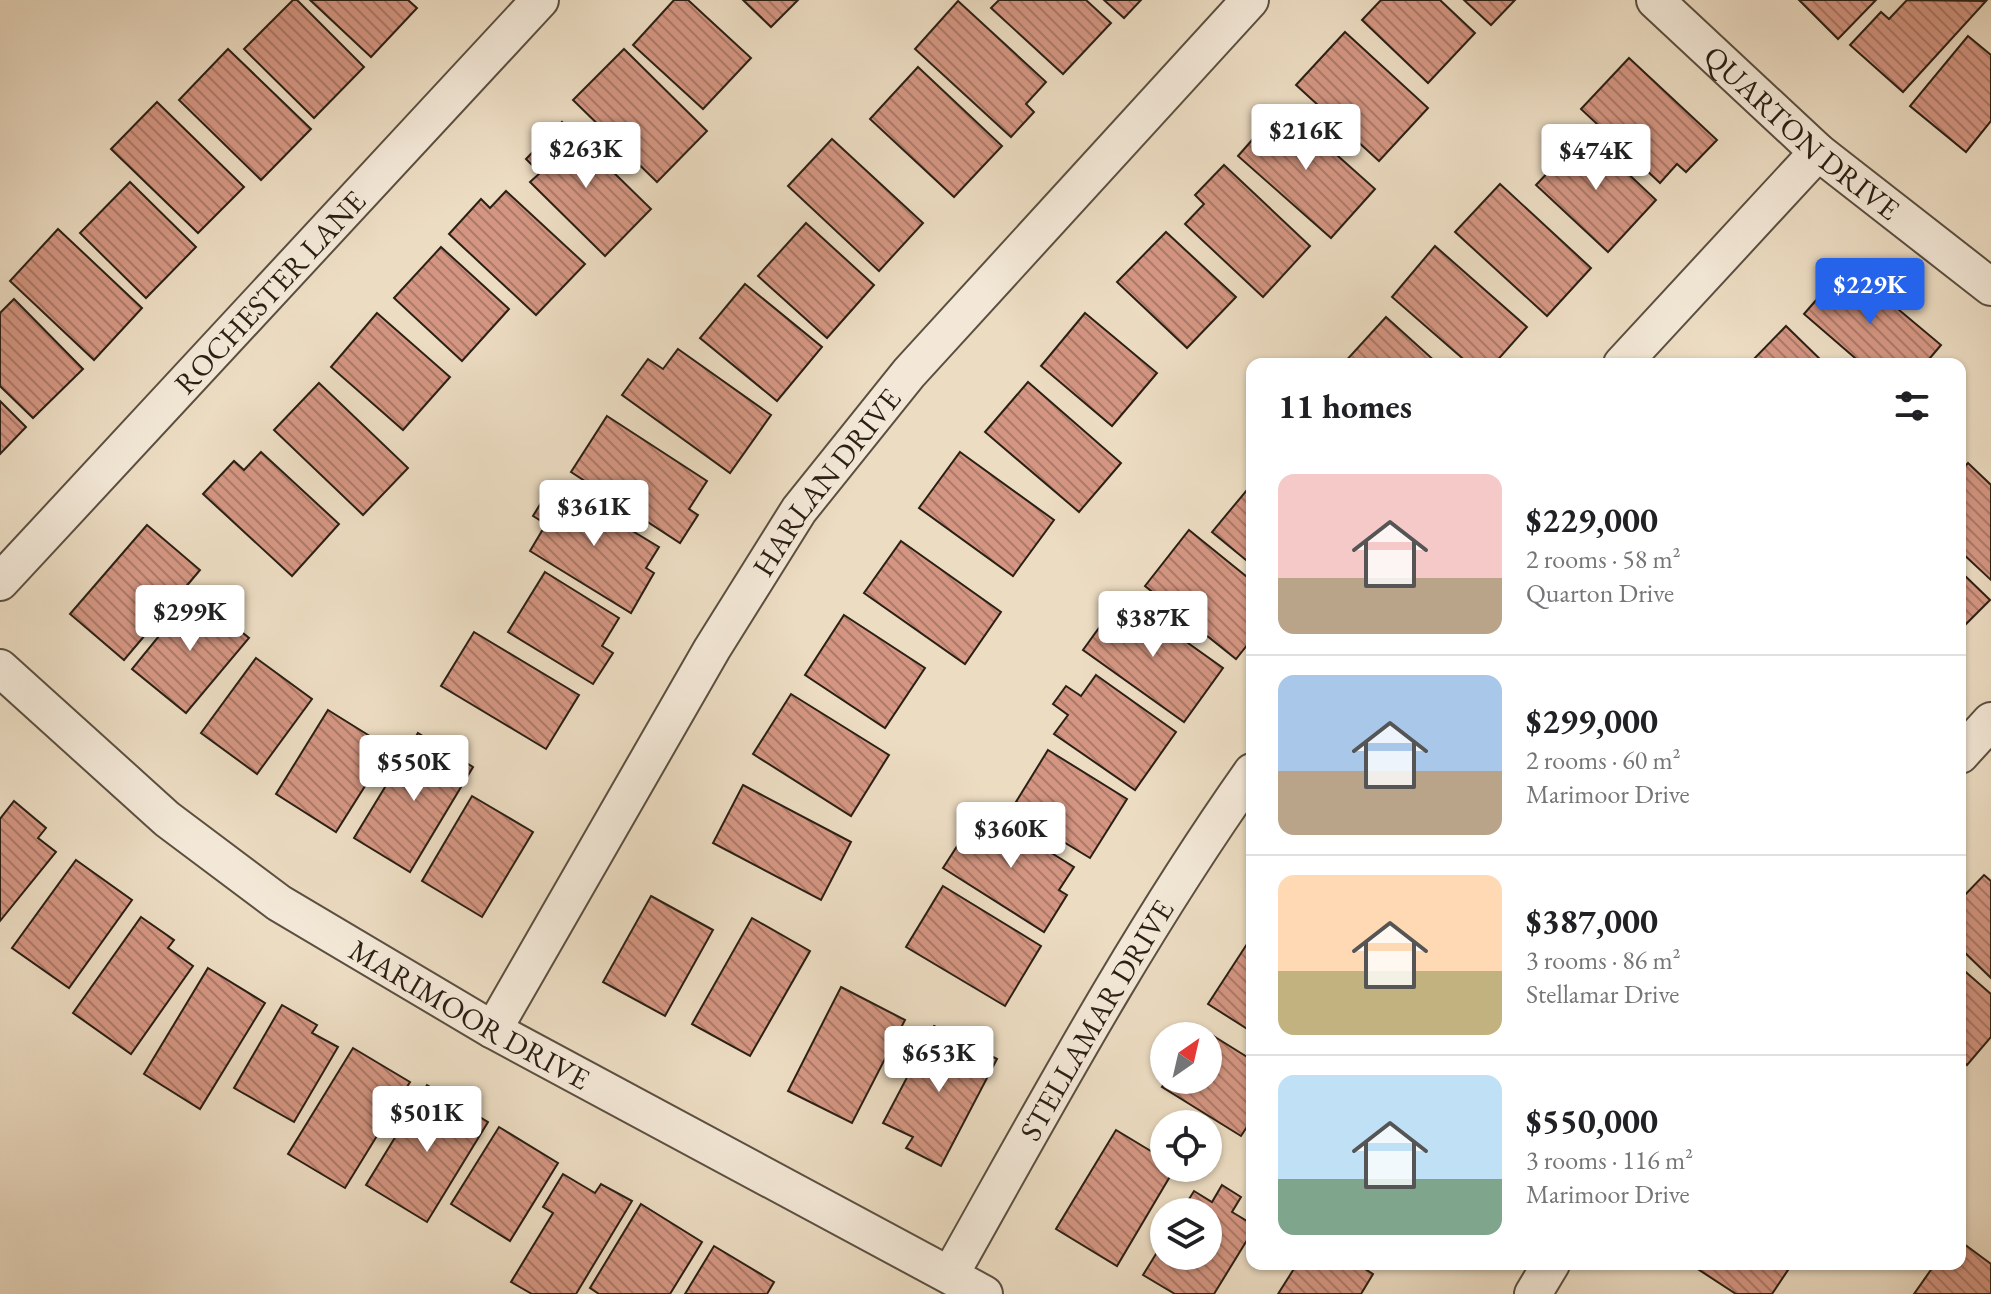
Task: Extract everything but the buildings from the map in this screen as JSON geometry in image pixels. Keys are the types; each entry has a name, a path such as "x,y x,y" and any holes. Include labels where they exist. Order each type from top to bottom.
{"street":[{"name":"ROCHESTER LANE","path":"0,582 540,0"},
{"name":"HARLAN DRIVE","path":"493,1030 712,649 799,510 909,373 1250,0"},
{"name":"QUARTON DRIVE","path":"1655,0 1818,152 1991,287"},
{"path":"1628,358 1818,152"},
{"name":"MARIMOOR DRIVE","path":"0,668 167,819 279,903 493,1030 984,1294"},
{"path":"1966,748 1991,721"},
{"name":"STELLAMAR DRIVE","path":"950,1275 1103,1002 1193,855 1246,780"},
{"path":"1533,1294 1547,1270"}]}
